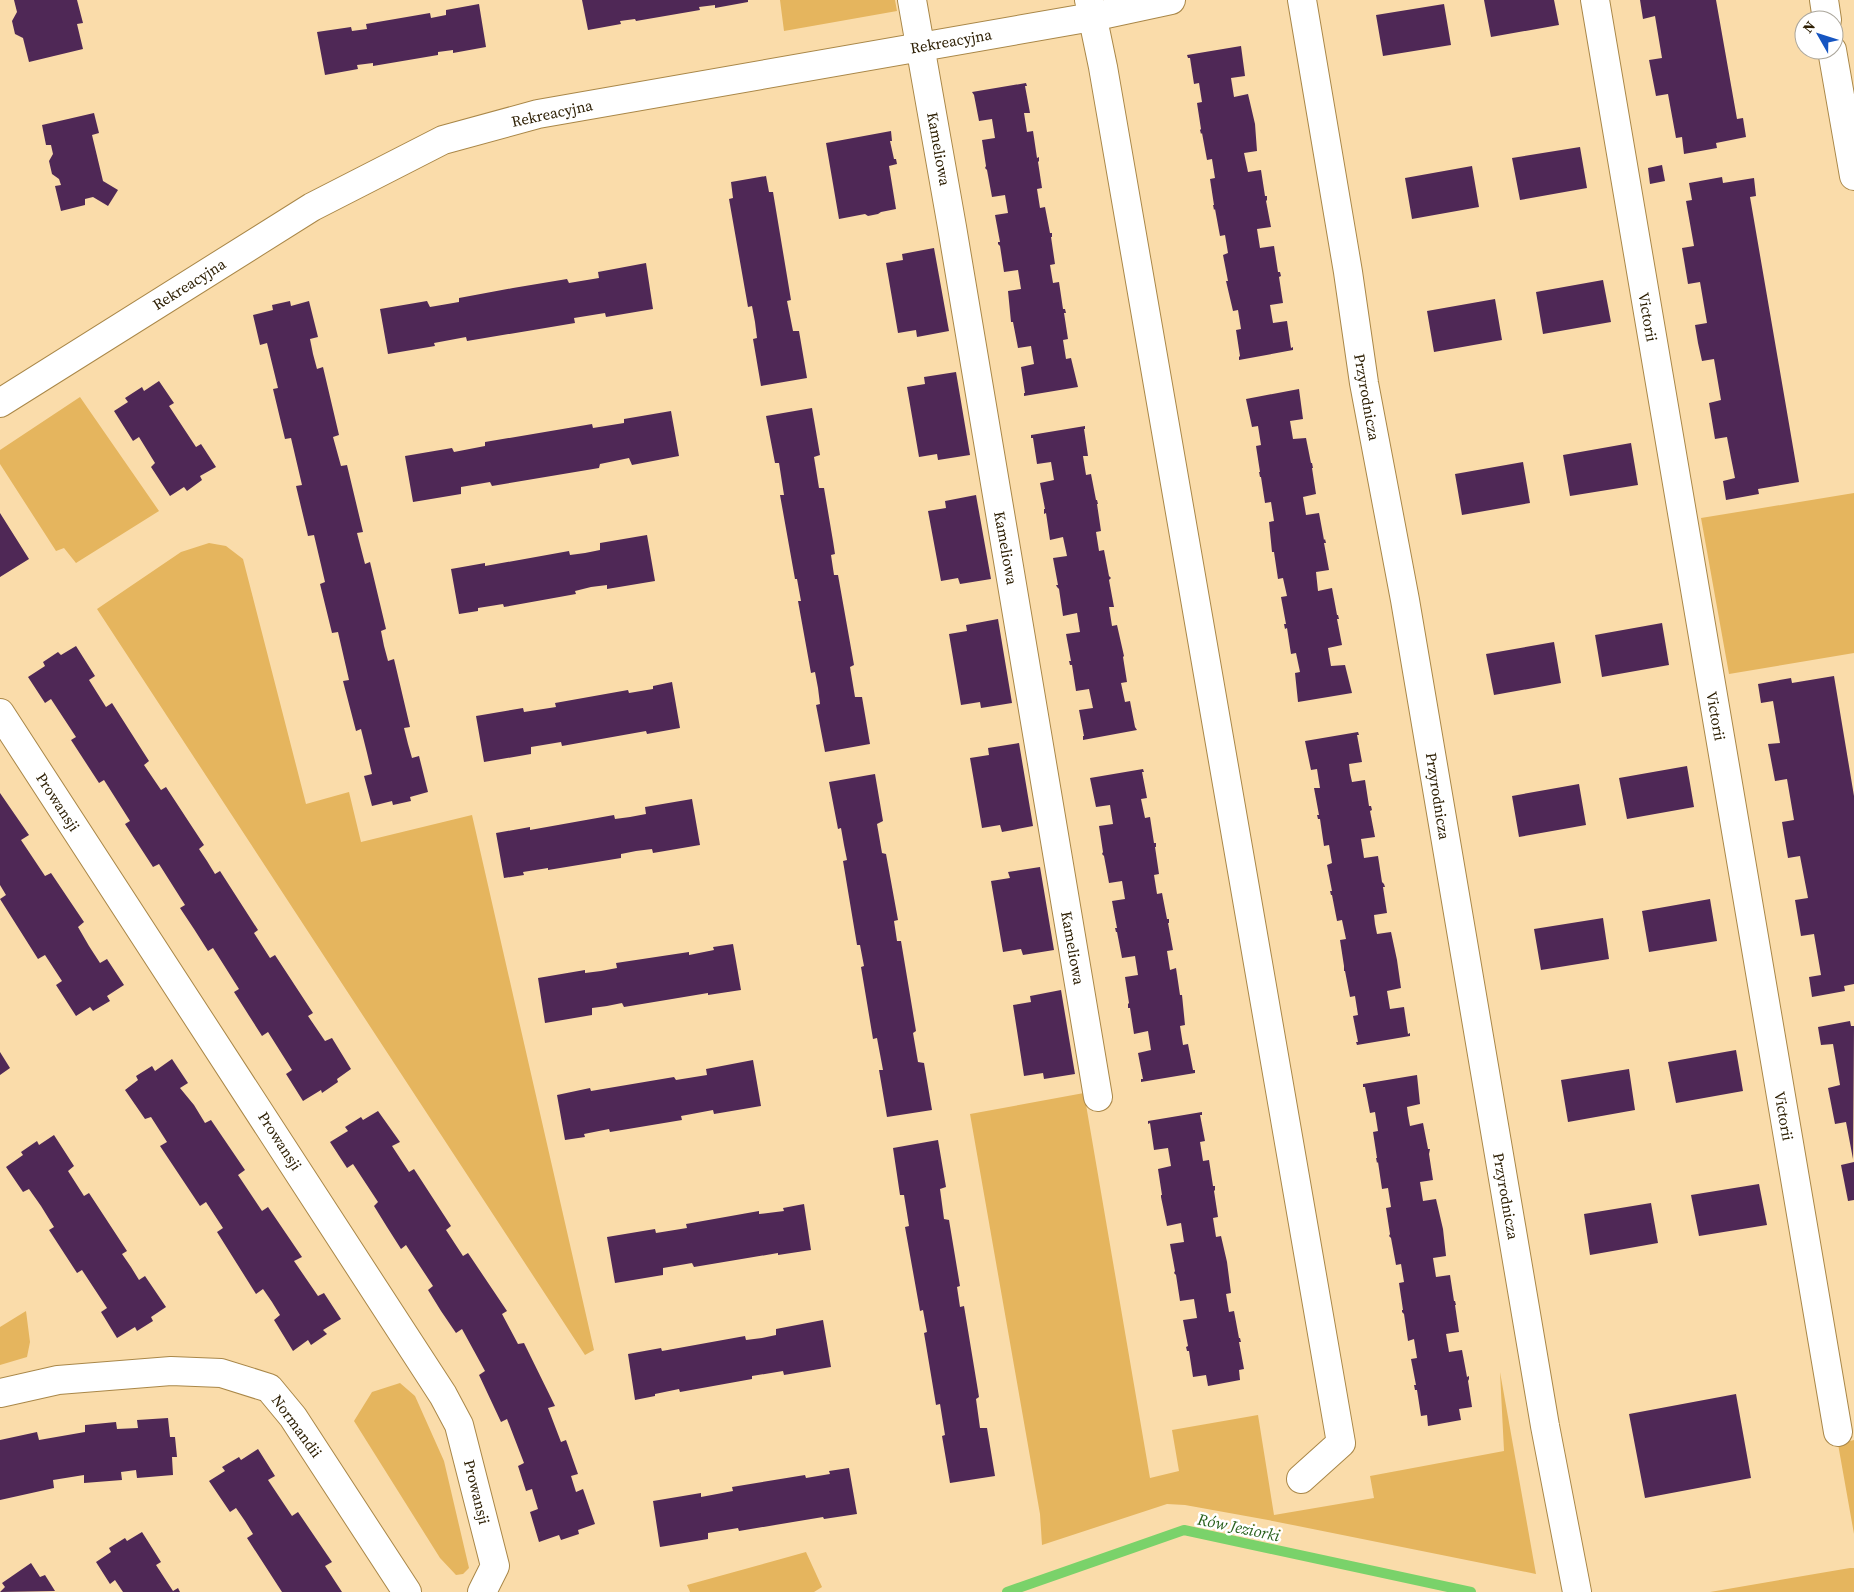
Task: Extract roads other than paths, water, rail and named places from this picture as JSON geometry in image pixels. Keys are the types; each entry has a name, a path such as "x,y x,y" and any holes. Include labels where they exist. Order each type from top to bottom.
{"street":[{"name":"Kameliowa","path":"912,0 924,60 1098,1097"},
{"name":"Rekreacyjna","path":"0,403 312,207 443,140 538,114 920,46 1090,9 1171,0"},
{"name":"Przyrodnicza","path":"1302,0 1348,272 1364,384 1405,600 1545,1426 1576,1587"},
{"name":"Victorii","path":"1595,0 1838,1432"},
{"path":"1090,9 1104,77 1341,1443 1300,1479"},
{"path":"1834,60 1854,176"},
{"name":"Prowansji","path":"0,713 184,998 281,1142 443,1395 459,1426 495,1566 482,1592"},
{"name":"Normandii","path":"0,1394 58,1380 171,1371 221,1373 270,1388 293,1417 407,1592"}],"waterway":[{"name":"Rów Jeziorki","path":"1007,1592 1184,1530 1471,1592"}]}
